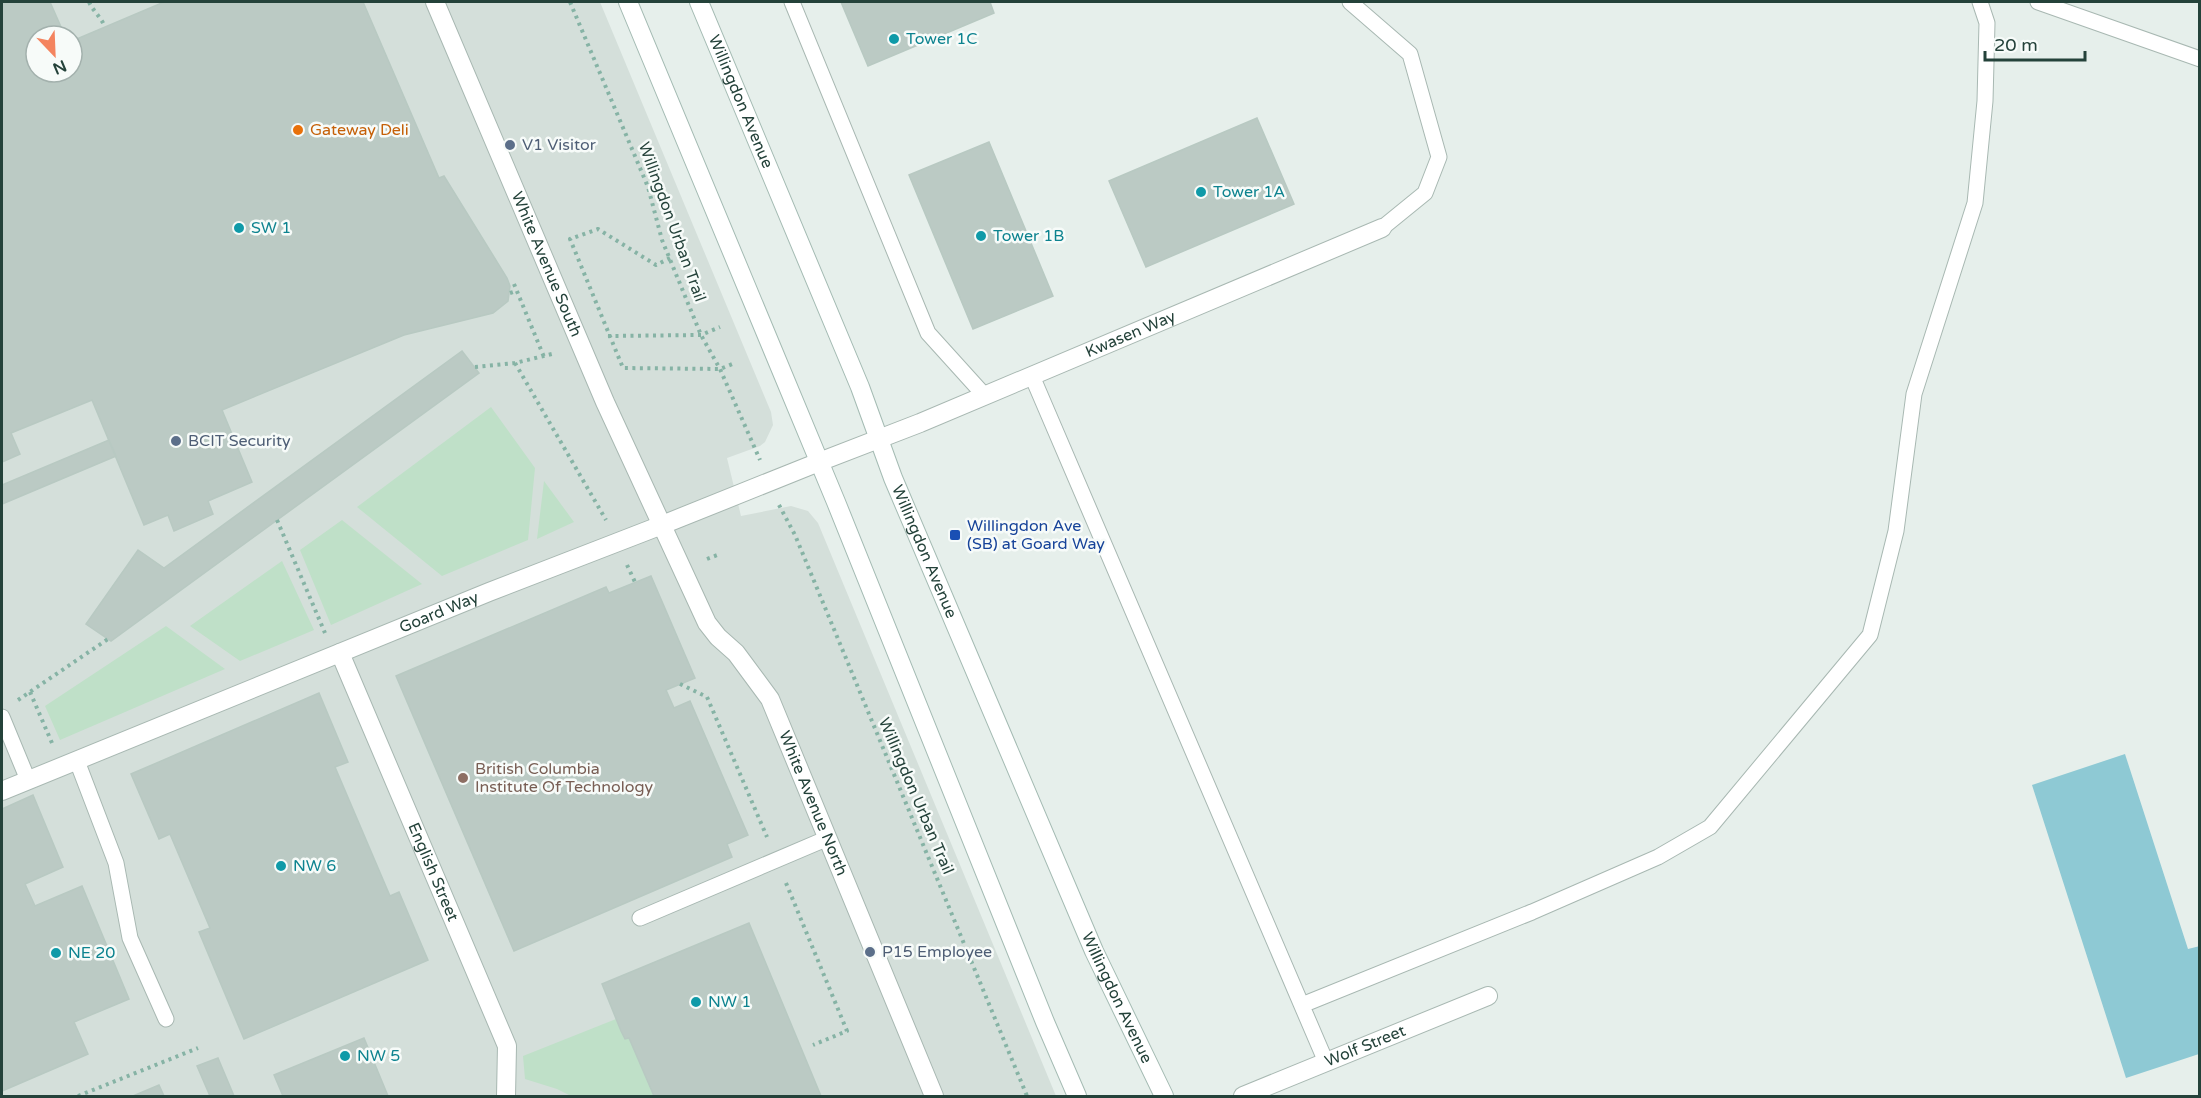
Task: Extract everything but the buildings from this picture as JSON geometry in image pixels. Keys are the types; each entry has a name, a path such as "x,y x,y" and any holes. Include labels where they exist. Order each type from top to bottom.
{"street":[{"name":"White Avenue South","path":"435,2 596,382 662,525"},
{"path":"628,2 819,462 1045,1023 1077,1096"},
{"name":"Willingdon Avenue","path":"699,2 860,387 893,478 1094,951 1164,1096"},
{"name":"Kwasen Way","path":"879,439 1382,228"},
{"name":"Goard Way","path":"2,791 489,592 879,439"},
{"name":"White Avenue North","path":"662,525 707,622 718,638 736,653 770,699 934,1096"},
{"name":"English Street","path":"337,654 507,1046 506,1096"},
{"name":"Wolf Street","path":"1243,1096 1488,996"}],"lane":[{"path":"792,2 927,333 985,396"},
{"path":"1350,2 1410,54 1438,157 1425,193 1382,228"},
{"path":"1302,1005 1553,903 1658,857 1710,826 1870,635 1896,531 1914,394 1975,203 1984,101 1987,23 1980,2"},
{"path":"2038,2 2199,58"},
{"path":"1032,376 1326,1062"},
{"path":"2,717 28,780"},
{"path":"69,764 116,863 130,938 165,1019"},
{"path":"640,918 828,838"}],"path":[{"path":"89,2 101,17 105,27"},
{"name":"Willingdon Urban Trail","path":"570,2 648,187 662,240 701,335 720,369 755,448"},
{"path":"670,258 656,265 598,229 570,239 623,368 720,369 735,363"},
{"path":"514,284 544,357"},
{"path":"510,293 516,291"},
{"path":"601,335 701,335 720,327"},
{"path":"475,367 515,363 561,351"},
{"path":"515,363 603,513 635,582"},
{"name":"Willingdon Urban Trail","path":"780,507 795,535 1027,1096"},
{"path":"277,520 337,654"},
{"path":"15,702 108,639"},
{"path":"30,692 69,764"},
{"path":"78,1096 198,1048"}],"shaded area":[{"name":"British Columbia Institute Of Technology","path":"2,2 600,2 771,412 773,425 765,442 727,458 741,516 791,506 808,511 818,523 1056,1096 2,1096"}],"green space":[{"path":"491,407 535,468 528,540 442,576 357,507"},
{"path":"544,481 574,522 537,539"},
{"path":"342,520 422,584 331,625 300,550"},
{"path":"282,561 314,630 240,661 190,626"},
{"path":"166,626 225,669 60,740 45,706"},
{"path":"616,1019 638,1023 659,1096 571,1096 525,1079 523,1056"}],"water":[{"path":"2125,754 2188,949 2200,946 2199,1054 2126,1078 2032,785"}],"place":[{"name":"Tower 1C","path":"894,39"},
{"name":"Gateway Deli","path":"298,130"},
{"name":"V1 Visitor","path":"510,145"},
{"name":"Tower 1A","path":"1201,192"},
{"name":"SW 1","path":"239,228"},
{"name":"Tower 1B","path":"981,236"},
{"name":"BCIT Security","path":"176,441"},
{"name":"Willingdon Ave (SB) at Goard Way","path":"955,535"},
{"name":"British Columbia Institute Of Technology","path":"463,778"},
{"name":"NW 6","path":"281,866"},
{"name":"P15 Employee","path":"870,952"},
{"name":"NE 20","path":"56,953"},
{"name":"NW 1","path":"696,1002"},
{"name":"NW 5","path":"345,1056"}]}
